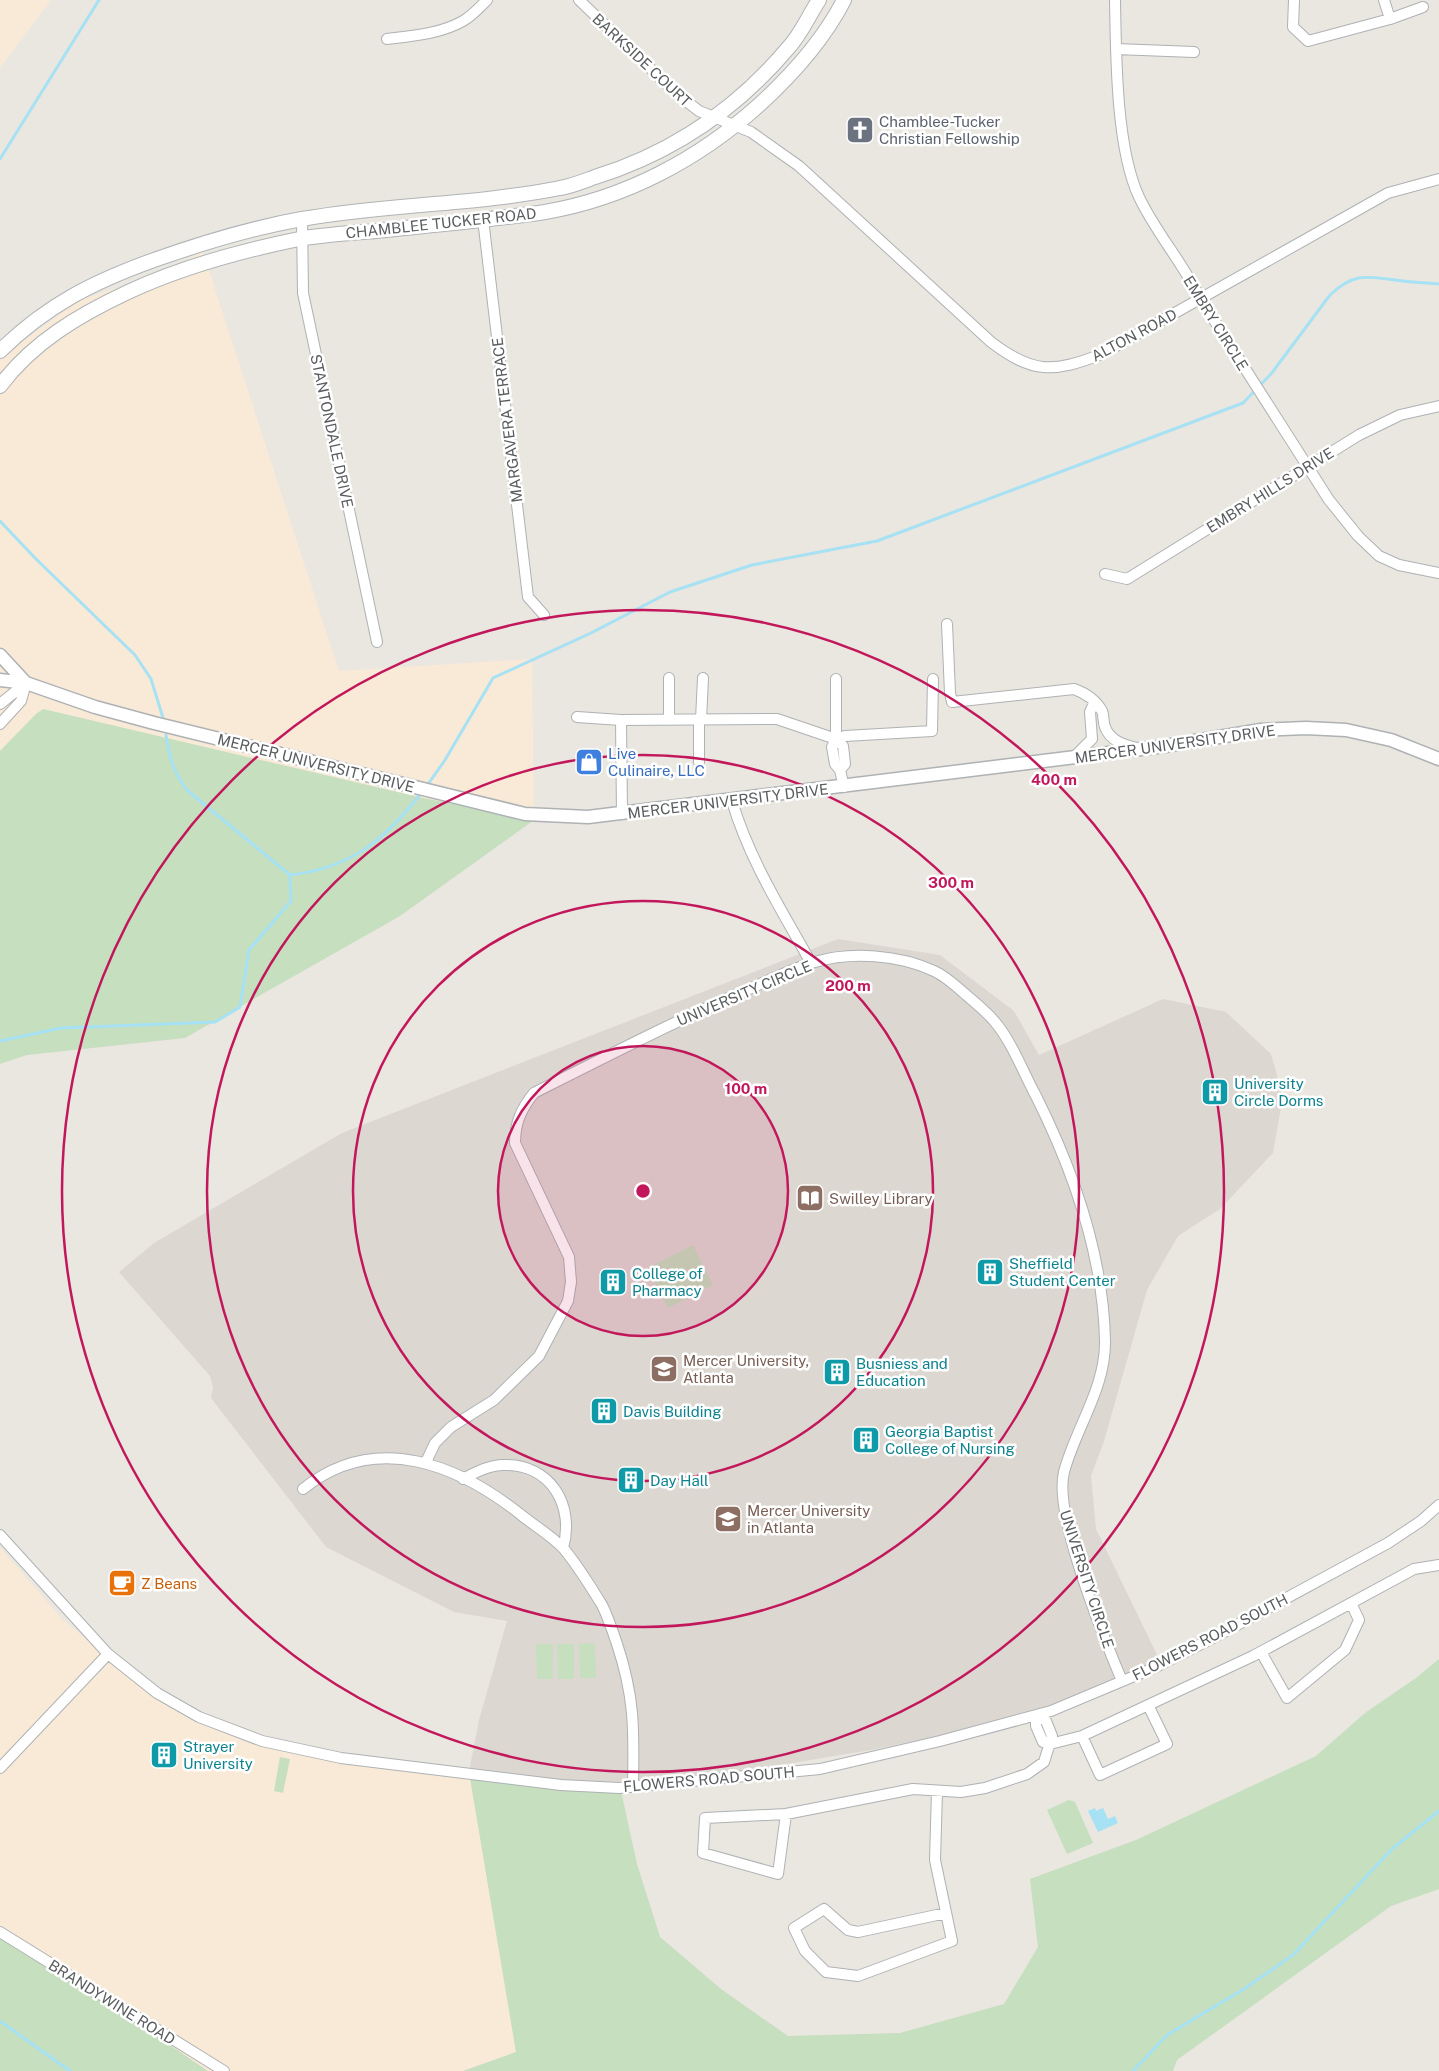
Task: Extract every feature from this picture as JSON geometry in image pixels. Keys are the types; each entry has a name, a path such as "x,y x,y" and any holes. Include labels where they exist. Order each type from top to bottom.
{"main road":[{"name":"CHAMBLEE TUCKER ROAD","path":"0,351 42,313 64,298 106,277 210,240 302,219 515,196 563,188 633,165 676,144 714,119 744,94 791,46 819,0"},
{"name":"CHAMBLEE TUCKER ROAD","path":"0,386 32,352 56,332 100,305 159,278 223,257 301,239 547,211 613,194 647,180 685,161 736,126 787,79 810,53 835,18 844,0"}],"street":[{"path":"386,39 418,36 445,29 464,20 488,0"},
{"name":"BARKSIDE COURT","path":"579,0 677,94 699,111 714,119 736,126"},
{"name":"EMBRY CIRCLE","path":"1115,0 1116,49 1129,172 1152,224 1194,285 1200,298 1307,466 1346,522 1379,556 1400,565 1439,573"},
{"path":"1294,0 1293,27 1308,41 1390,19 1423,7"},
{"path":"1384,0 1390,19"},
{"path":"1116,49 1194,52"},
{"name":"ALTON ROAD","path":"736,126 751,132 799,166 991,342 1012,357 1030,366 1049,368 1079,363 1102,354 1388,193 1439,179"},
{"name":"STANTONDALE DRIVE","path":"302,219 303,293 377,642"},
{"name":"MARGAVERA TERRACE","path":"483,219 528,597 544,615"},
{"name":"EMBRY HILLS DRIVE","path":"1106,574 1127,579 1360,434 1400,415 1439,406"},
{"path":"947,624 952,702 1074,689 1088,694 1094,704 1102,710 1106,729 1110,736 1121,744 1140,749"},
{"name":"MERCER UNIVERSITY DRIVE","path":"0,655 26,683"},
{"path":"669,678 669,720"},
{"path":"699,762 703,678"},
{"path":"577,718 621,720 776,719 836,739 845,736 932,731 933,679"},
{"name":"MERCER UNIVERSITY DRIVE","path":"0,680 26,683 96,707 154,723 525,814 588,818 1140,749 1254,731 1306,728 1346,730 1391,740 1439,759"},
{"path":"836,680 836,739 832,747 835,764 840,770 844,786"},
{"path":"0,704 26,683"},
{"path":"0,724 21,701 26,683"},
{"path":"1074,757 1092,738 1090,712 1094,704"},
{"path":"621,720 622,814"},
{"path":"1092,731 1106,729"},
{"path":"732,801 737,820 759,869 812,963"},
{"name":"UNIVERSITY CIRCLE","path":"426,1462 435,1443 451,1427 494,1400 539,1356 568,1302 571,1282 570,1257 515,1143 515,1128 526,1103 534,1094 698,1011 812,963 846,957 880,957 935,971 956,985 996,1023 1053,1130 1080,1199 1096,1259 1104,1309 1105,1345 1099,1385 1063,1475 1063,1504 1096,1618 1122,1682"},
{"path":"303,1489 318,1476 360,1460 388,1457 426,1462 496,1494 563,1548 602,1606 626,1670 634,1716 633,1786"},
{"path":"464,1479 486,1468 504,1465 523,1468 538,1474 558,1492 566,1514 568,1532 563,1548"},
{"name":"FLOWERS ROAD SOUTH","path":"0,1535 108,1654 157,1693 191,1712 262,1741 341,1758 436,1770 561,1785 633,1786 820,1769 1036,1715 1122,1682 1205,1642 1388,1543 1421,1521 1439,1505"},
{"path":"1036,1715 1036,1726 1043,1742 1050,1744 1082,1736 1261,1652 1414,1569 1439,1565"},
{"path":"1261,1652 1287,1698 1344,1650 1359,1620 1351,1603"},
{"path":"0,1768 108,1654"},
{"path":"1082,1736 1100,1775 1167,1744 1148,1705"},
{"path":"786,1814 778,1874 703,1853 704,1818 786,1814 913,1789 936,1792 961,1792 985,1788 1027,1774 1044,1762 1050,1744"},
{"path":"936,1792 935,1860 946,1912 952,1941 858,1976 826,1972 805,1951 794,1928 824,1908 848,1930 858,1932 946,1912"},
{"name":"BRANDYWINE ROAD","path":"0,1932 224,2071"}],"shaded area":[{"path":"0,0 51,0 0,68"},
{"path":"203,252 339,671 532,659 534,820 423,798 43,709 0,751 0,358 78,301 159,274"},
{"name":"Mercer University, Atlanta","path":"838,939 940,955 1014,1011 1039,1055 1163,999 1226,1012 1271,1054 1283,1096 1273,1153 1220,1209 1178,1236 1147,1290 1104,1441 1091,1476 1096,1529 1160,1661 1094,1692 961,1731 871,1750 621,1791 469,1772 479,1720 507,1621 454,1612 326,1547 211,1398 213,1387 210,1376 119,1272 154,1243 342,1133"},
{"path":"0,1547 62,1619 133,1678 242,1738 469,1772 516,2052 463,2071 208,2071 45,1960 0,1935"}],"green space":[{"path":"43,709 423,798 534,820 400,916 185,1038 27,1055 0,1064 0,751"},
{"path":"693,1245 713,1285 668,1308 647,1268"},
{"path":"595,1643 596,1678 580,1678 579,1644"},
{"path":"536,1644 553,1644 553,1679 537,1679"},
{"path":"557,1644 574,1644 574,1679 558,1679"},
{"path":"1439,1659 1439,1889 1391,1906 1177,2060 1173,2071 463,2071 516,2052 469,1772 621,1791 637,1864 660,1937 721,1989 788,2036 900,2033 1004,2004 1038,1947 1030,1879 1136,1840 1316,1756 1365,1713 1416,1678"},
{"path":"280,1757 290,1759 283,1793 274,1791"},
{"path":"1069,1800 1075,1802 1093,1843 1067,1854 1047,1810"},
{"path":"0,1935 45,1960 208,2071 0,2071"}],"water":[{"path":"1095,1808 1096,1811 1103,1808 1108,1819 1115,1816 1118,1823 1098,1832 1088,1811"}],"waterway":[{"path":"0,159 99,0"},
{"path":"426,787 445,760 493,678 591,633 670,592 752,565 877,541 1243,403 1271,374 1330,295 1353,280 1368,277 1439,284"},
{"path":"0,521 36,559 135,655 151,679 164,721"},
{"path":"0,1041 61,1028 215,1022 240,1007 249,950 291,901 290,875 188,791 173,765 166,735"},
{"path":"290,875 331,866 365,849 380,838 422,792"},
{"path":"1133,2071 1167,2035 1244,1989 1293,1955 1392,1849 1439,1811"},
{"path":"0,2021 70,2071"}],"place":[{"name":"Chamblee-Tucker Christian Fellowship","path":"860,130"},
{"name":"Live Culinaire, LLC","path":"589,762"},
{"name":"University Circle Dorms","path":"1215,1092"},
{"name":"Swilley Library","path":"810,1198"},
{"name":"Sheffield Student Center","path":"990,1272"},
{"name":"College of Pharmacy","path":"613,1282"},
{"name":"Mercer University, Atlanta","path":"664,1369"},
{"name":"Busniess and Education","path":"837,1372"},
{"name":"Davis Building","path":"604,1411"},
{"name":"Georgia Baptist College of Nursing","path":"866,1440"},
{"name":"Day Hall","path":"631,1480"},
{"name":"Mercer University in Atlanta","path":"728,1519"},
{"name":"Z Beans","path":"122,1583"},
{"name":"Strayer University","path":"164,1755"}]}
